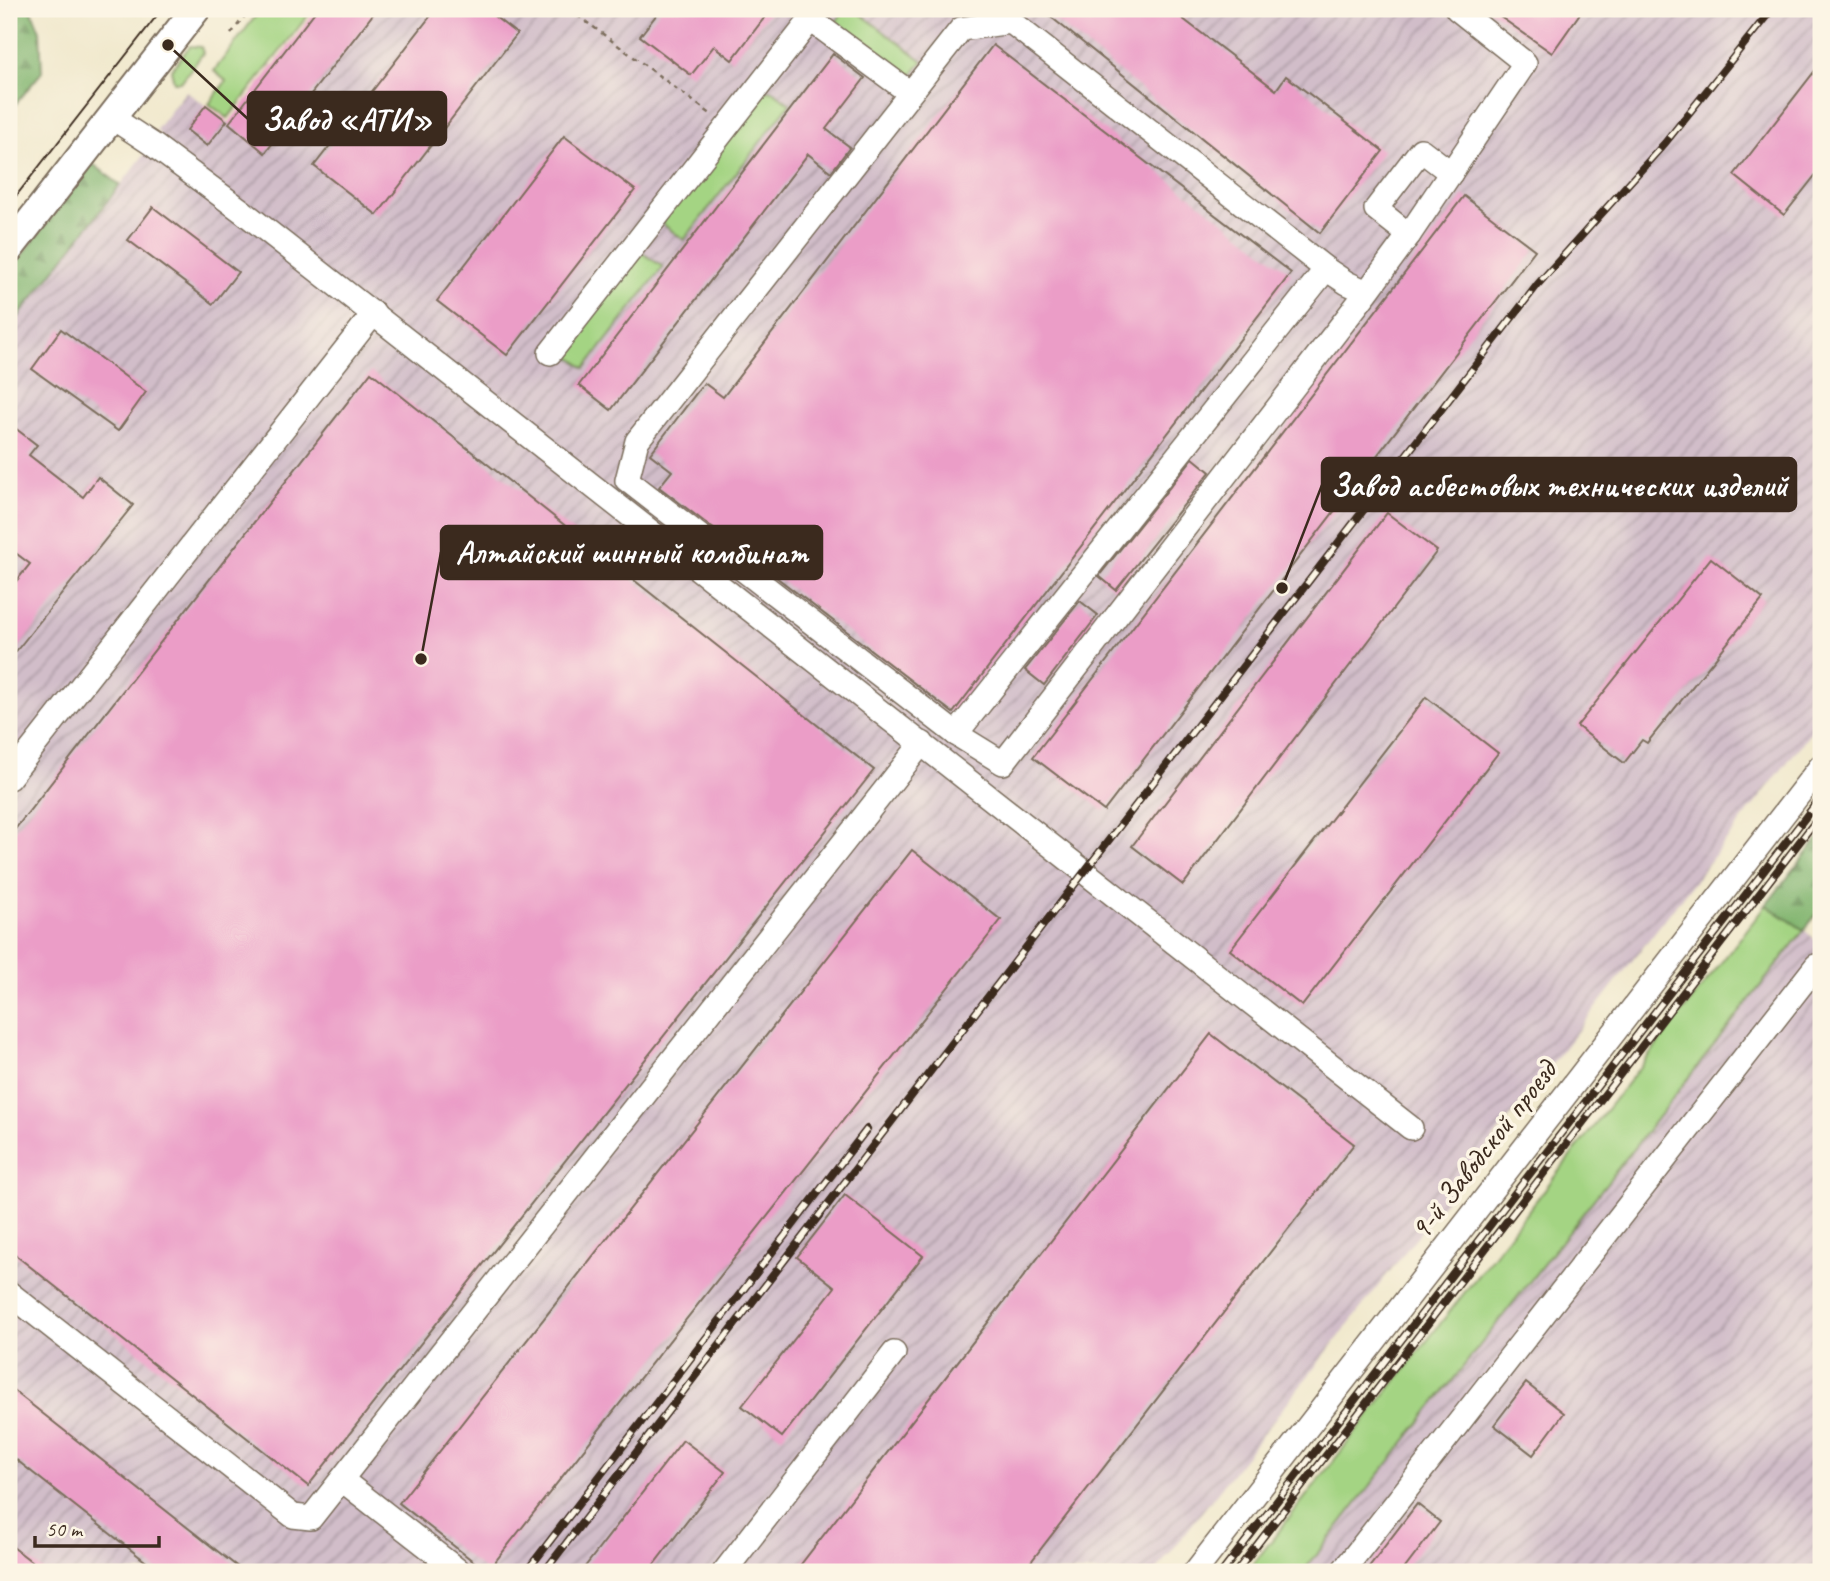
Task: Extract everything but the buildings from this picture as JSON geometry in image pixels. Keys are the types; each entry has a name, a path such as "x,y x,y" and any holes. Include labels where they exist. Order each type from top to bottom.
{"main road":[{"path":"9,249 196,9"}],"lane":[{"path":"1367,292 1326,269 1011,22 961,29 637,441 627,480 956,734 1003,763 1367,292 1409,235 1525,63 1457,9"},
{"path":"550,353 815,14 910,93"},
{"path":"111,117 232,203 374,313 1411,1128"},
{"path":"1409,235 1376,209 1421,150 1451,173"},
{"path":"956,734 1326,269"},
{"path":"9,778 374,313"},
{"path":"9,1293 293,1516 312,1518 922,743"},
{"name":"9-й Заводской проезд","path":"1195,1572 1821,766"},
{"path":"1342,1572 1816,966 1821,966"},
{"path":"724,1572 894,1353"},
{"path":"342,1480 460,1572"}],"path":[{"path":"231,34 250,9"},
{"path":"569,9 727,126"}],"shaded area":[{"path":"317,9 1821,9 1821,719 1155,1572 244,1572 9,1387 9,329 160,134 156,130 186,91 229,123"},
{"path":"1804,930 1821,944 1821,1572 1303,1572"},
{"path":"9,1454 159,1572 9,1572"}],"green space":[{"path":"9,9 31,9 40,31 42,72 9,112"},
{"path":"261,9 313,9 228,118 209,104 226,81 214,71"},
{"path":"846,9 854,9 923,61 912,75 899,77 837,32 835,23"},
{"path":"190,46 201,47 203,53 181,82 174,82 171,70"},
{"path":"764,90 773,91 790,104 684,240 660,222"},
{"path":"93,164 120,185 9,329 9,272"},
{"path":"641,252 663,267 585,368 569,356 567,343"},
{"path":"1821,835 1821,909 1804,930 1766,905"},
{"path":"1766,905 1804,930 1303,1572 1247,1572"}],"tram line":[{"path":"9,205 162,9"}],"railway":[{"path":"544,1572 1538,284 1665,143 1772,9"},
{"path":"1222,1572 1821,797"},
{"path":"1236,1572 1821,814"},
{"path":"526,1572 867,1129"}],"place":[{"name":"Завод «АТИ»","path":"168,45"},
{"name":"Завод асбестовых технических изделий","path":"1282,588"},
{"name":"Алтайский шинный комбинат","path":"421,659"}]}
